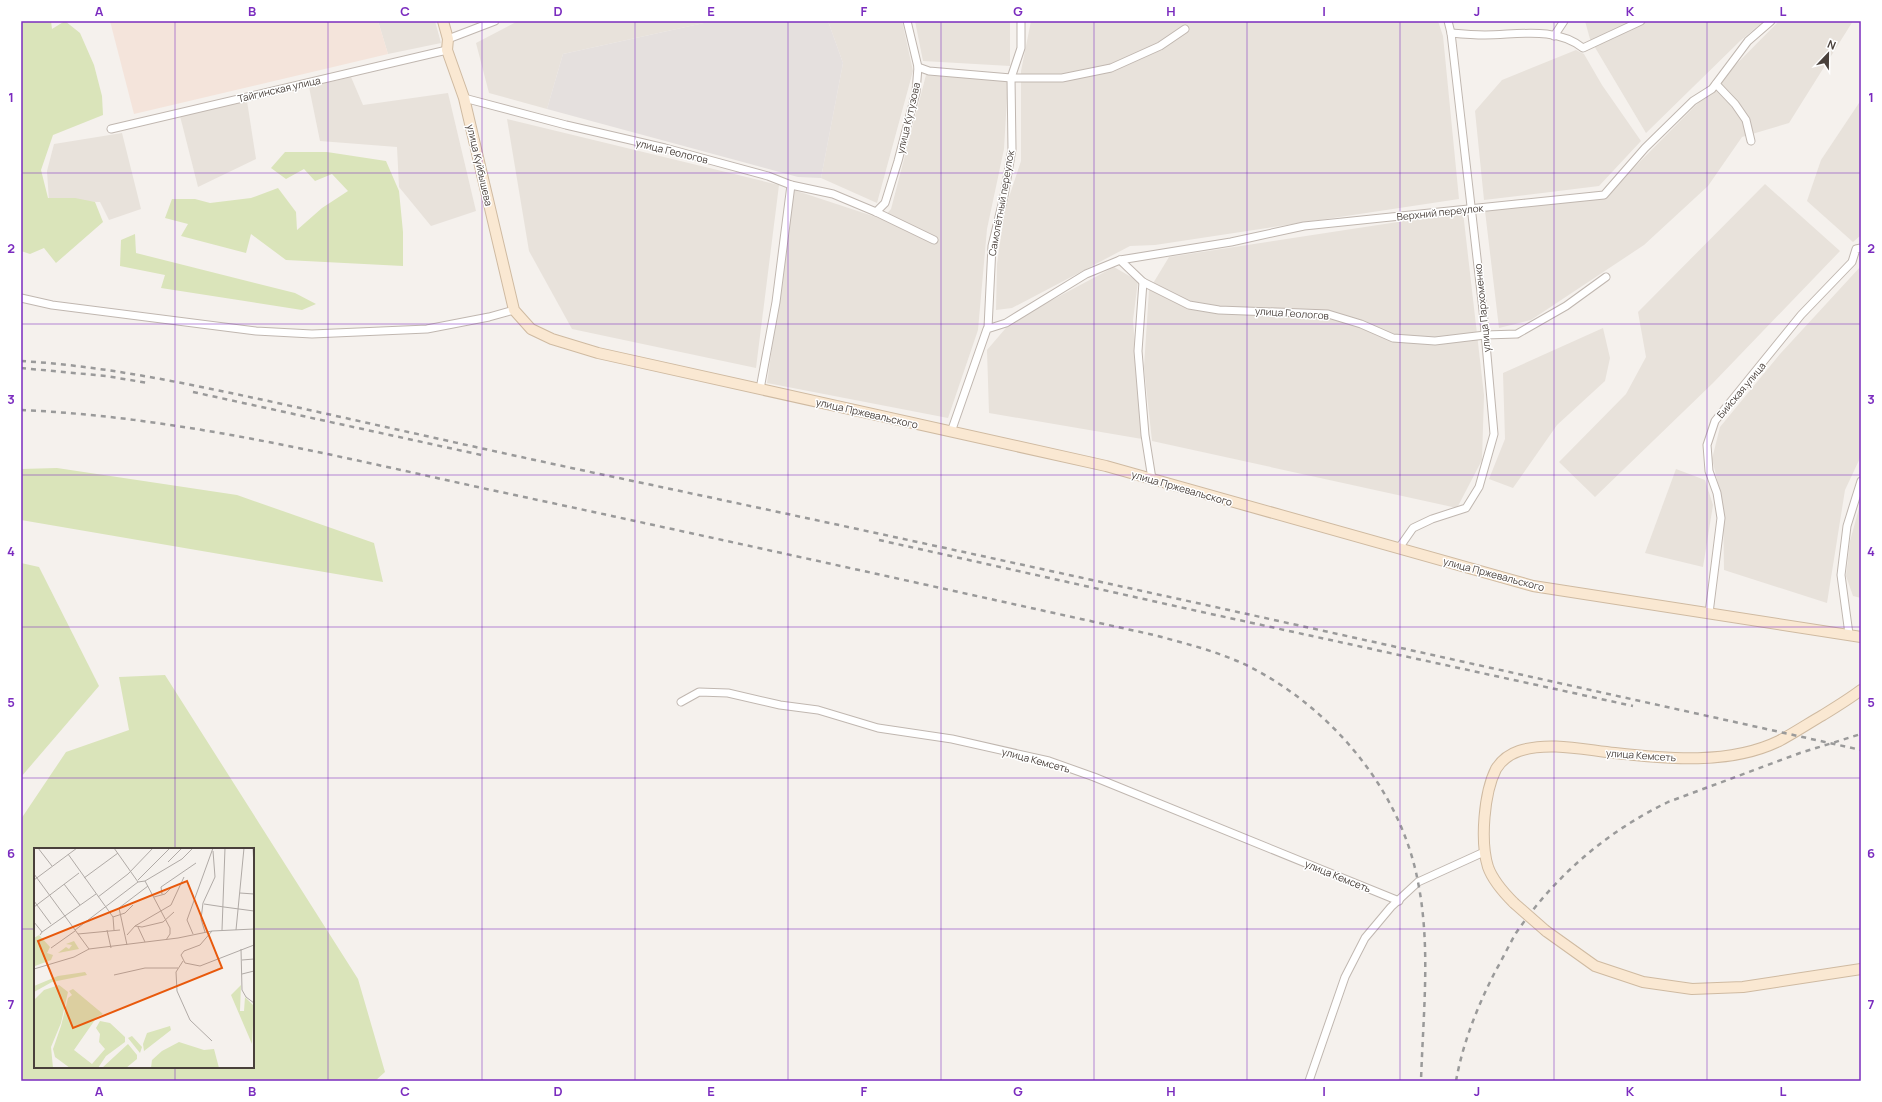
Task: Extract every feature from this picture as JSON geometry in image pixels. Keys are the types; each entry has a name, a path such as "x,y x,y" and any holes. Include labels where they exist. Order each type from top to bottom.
{"street":[{"name":"улица Куйбышева","path":"443,21 448,39 447,50 464,98 514,310"},
{"path":"448,39 495,21"},
{"name":"улица Кутузова","path":"876,212 885,203 898,161 916,92 918,67 907,21"},
{"name":"Самолётный переулок","path":"951,432 988,328 992,246 1004,196 1012,149 1011,78 1021,48 1021,21"},
{"name":"улица Пархоменко","path":"1399,548 1413,528 1432,519 1466,508 1479,487 1494,434 1471,209 1451,33 1448,21"},
{"path":"1554,36 1564,21"},
{"path":"1451,33 1486,35 1532,32 1554,36 1579,44 1583,48 1641,21"},
{"name":"Верхний переулок","path":"1120,260 1231,242 1304,226 1604,195 1645,148 1693,101 1712,89 1748,41 1771,21"},
{"path":"918,67 929,71 1011,78 1062,78 1111,68 1160,46 1185,29"},
{"name":"Тайгинская улица","path":"111,129 447,50"},
{"path":"1716,84 1735,104 1746,120 1751,141"},
{"name":"улица Геологов","path":"464,98 566,125 665,148 768,176 791,185 833,194 876,212 934,240"},
{"path":"760,389 776,302 791,185"},
{"name":"Бийская улица","path":"1709,613 1721,518 1717,493 1708,464 1707,445 1715,422 1801,315 1852,262 1856,248 1861,248"},
{"path":"988,328 1006,323 1086,274 1120,260"},
{"name":"улица Геологов","path":"1120,260 1143,282 1189,305 1219,310 1328,314 1361,324 1393,338 1435,341 1485,335 1517,334 1566,306 1606,277"},
{"path":"1143,282 1138,352 1145,435 1152,479"},
{"path":"21,298 52,305 256,331 312,334 427,329 490,317 514,310"},
{"name":"улица Пржевальского","path":"514,310 531,329 552,339 598,353 1106,466 1534,586 1861,637"},
{"path":"1849,634 1841,575 1847,526 1861,481"},
{"name":"улица Кемсеть","path":"1861,690 1778,741 1738,754 1668,758 1552,747 1520,750 1510,755 1500,764 1491,782 1485,817 1484,852 1489,868 1496,882 1514,903 1546,931 1595,966 1643,982 1692,989 1743,987 1861,969"},
{"name":"улица Кемсеть","path":"681,702 699,692 728,693 780,705 818,710 878,728 952,739 1049,761 1094,777 1399,900"},
{"path":"1309,1081 1317,1054 1355,955 1364,938 1391,907 1418,882 1484,852"}],"shaded area":[{"path":"110,21 378,21 388,54 134,114"},
{"path":"378,21 435,21 441,43 388,54"},
{"path":"518,21 713,21 563,54 547,109 489,93 476,43"},
{"path":"713,21 828,21 843,63 821,178 798,177 547,109 563,54"},
{"path":"828,21 902,21 913,71 877,203 821,178 843,63"},
{"path":"915,21 1010,21 1010,66 923,61"},
{"path":"1031,21 1438,21 1443,36 1459,199 1155,245 1130,246 1012,308 996,310 997,264 1005,209 1021,161 1021,71"},
{"path":"1585,21 1764,21 1740,41 1646,133 1590,39"},
{"path":"1779,21 1853,21 1789,123 1742,137 1708,186 1644,245 1531,320 1499,328 1485,211 1605,197"},
{"path":"1576,50 1584,54 1602,85 1641,141 1599,186 1484,200 1475,111 1502,80"},
{"path":"926,75 1008,81 1004,149 987,229 978,330 948,418 767,383 794,190 882,219 891,209"},
{"path":"351,77 363,105 448,93 476,211 431,226 399,187 397,147 320,141 309,87"},
{"path":"1861,100 1861,235 1853,242 1807,201 1821,160"},
{"path":"247,101 256,159 198,187 180,116"},
{"path":"507,119 779,185 756,368 572,329 529,251"},
{"path":"122,133 141,209 109,220 100,202 49,201 47,171 54,144"},
{"path":"1765,184 1840,251 1713,383 1595,497 1559,462 1626,394 1646,357 1638,312"},
{"path":"1463,212 1484,395 1482,460 1457,508 1152,441 1144,367 1149,290 1169,257"},
{"path":"1861,266 1861,456 1845,490 1827,603 1724,570 1723,504 1712,459 1720,427 1780,354"},
{"path":"1114,267 1138,281 1133,320 1142,439 989,413 987,350 1011,322"},
{"path":"1603,328 1610,358 1605,381 1557,425 1513,488 1489,479 1505,439 1503,373"},
{"path":"1676,469 1705,480 1713,505 1703,567 1645,553"},
{"path":"1861,501 1861,598 1853,596 1846,576 1850,541"}],"green space":[{"path":"21,21 51,21 52,29 65,21 80,33 94,65 102,96 103,115 53,135 41,170 48,198 75,198 95,202 103,222 56,263 44,248 30,254 21,251"},
{"path":"285,152 327,152 386,161 399,191 403,232 403,266 286,260 251,234 246,253 181,236 188,224 165,218 172,199 195,199 210,203 251,198 278,188 296,212 297,230 322,208 348,191 332,174 315,181 304,169 286,179 271,168"},
{"path":"135,234 136,253 295,293 316,304 302,310 161,288 165,275 120,266 121,240"},
{"path":"57,468 237,495 374,543 383,582 21,520 21,469"},
{"path":"21,563 39,567 99,686 21,777"},
{"path":"165,675 358,979 385,1072 375,1081 21,1081 21,819 66,752 129,730 119,677"}],"railway":[{"path":"21,361 53,363 116,371 242,395 529,459 1394,646 1861,750"},
{"path":"21,368 106,376 148,383"},
{"path":"193,392 486,456"},
{"path":"21,410 81,414 141,421 260,440 319,452 1154,635 1204,649 1240,662 1282,686 1310,706 1336,730 1359,757 1379,785 1396,816 1409,848 1418,882 1422,907 1425,981 1421,1081"},
{"path":"879,540 1633,706"},
{"path":"1456,1081 1467,1038 1477,1010 1516,933 1547,893 1583,857 1624,827 1668,802 1800,753 1861,734"}]}
